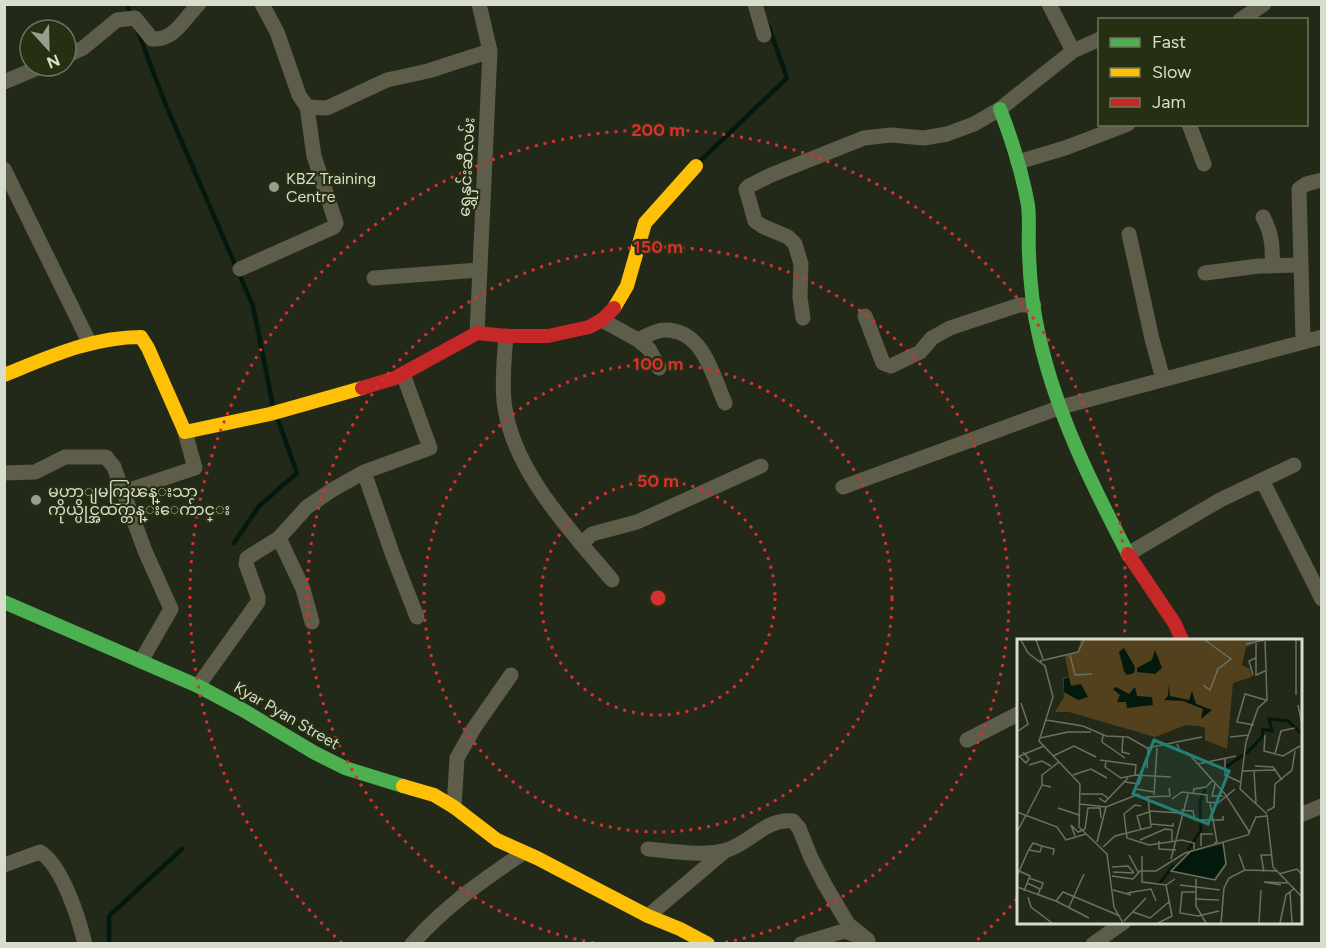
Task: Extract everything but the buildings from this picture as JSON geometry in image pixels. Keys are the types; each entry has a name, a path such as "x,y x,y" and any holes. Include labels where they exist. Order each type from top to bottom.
{"street":[{"path":"78,50 117,20 130,19 152,39 162,40 175,32 199,4"},
{"path":"240,269 334,227 336,223 314,156 307,107 299,94 277,32 262,4"},
{"name":"ရွှေနှင်းဆီလမ်း","path":"477,333 490,51 479,4"},
{"path":"754,4 764,35"},
{"path":"1049,4 1072,51"},
{"path":"1243,18 1264,4"},
{"path":"803,318 800,297 801,264 795,244 788,237 755,221 746,189 749,186 864,138 891,135 924,138 947,134 974,124 1000,109 1072,51 1098,40"},
{"path":"307,107 327,108 387,80 428,71 490,51"},
{"path":"4,82 18,76"},
{"path":"1000,109 1007,124 1018,162 1028,207 1029,257 1034,305 1046,365 1097,495 1128,554 1175,624 1182,639"},
{"path":"1018,162 1065,148 1123,126"},
{"path":"1190,126 1204,164"},
{"path":"185,432 270,414 395,378 477,333 548,336 589,327 602,320 613,310 627,286 645,223 696,166"},
{"path":"4,169 89,342"},
{"path":"1303,340 1299,189 1306,184 1322,180"},
{"path":"1263,217 1270,230 1273,250 1272,266"},
{"path":"1129,234 1163,379"},
{"path":"1205,273 1301,265"},
{"path":"374,278 479,270"},
{"path":"865,316 884,363 891,366 921,352 932,338 950,328 1019,305 1034,305"},
{"path":"602,320 638,340 649,349 659,368"},
{"path":"638,340 663,330 685,333 703,352 725,403"},
{"path":"4,375 89,342 129,336 141,337 185,432 195,468 123,491"},
{"path":"506,336 504,401 510,429 541,492 612,580"},
{"path":"843,487 1061,407 1303,340 1322,337"},
{"path":"198,686 258,602 245,561 279,538 308,507 332,490 364,472 430,448 403,374"},
{"path":"4,473 35,472 64,457 106,457 114,467 145,550 171,609 141,661"},
{"path":"1128,554 1220,500 1294,465"},
{"path":"581,544 592,534 646,519 761,466"},
{"path":"364,472 417,617"},
{"path":"1262,480 1322,599"},
{"path":"279,538 303,589 312,622"},
{"name":"Kyar Pyan Street","path":"4,602 198,686 335,763 434,795 454,807 497,840 708,944"},
{"path":"454,807 457,758 474,728 511,675"},
{"path":"967,740 1017,715"},
{"path":"1302,814 1322,806"},
{"path":"648,849 686,852 726,850 740,845 756,831 775,822 793,821 799,828 820,876 848,924 871,942"},
{"path":"648,916 726,850"},
{"path":"4,865 33,853 40,852 46,856 60,876 74,906 85,944"},
{"path":"412,944 458,899 523,853"},
{"path":"1093,944 1121,924"},
{"path":"801,944 844,931 871,942"}],"waterway":[{"path":"127,4 131,16"},
{"path":"700,161 787,78 769,27"},
{"path":"137,29 165,103 253,306 273,406"},
{"path":"234,543 259,506 297,473 277,417"},
{"path":"109,944 109,916 182,849"}],"traffic: fast":[{"path":"1000,109 1009,132 1028,205 1032,296 1046,365 1076,448 1128,554"},
{"path":"4,602 198,686 345,768 403,786"}],"traffic: slow":[{"path":"614,308 627,286 645,223 696,166"},
{"path":"4,375 88,344 141,337 185,432 270,414 362,388"},
{"path":"403,786 434,795 454,807 497,840 708,944"}],"traffic: jam":[{"path":"362,388 395,378 477,333 548,336 589,327 602,320 614,308"},
{"path":"1128,554 1175,624 1182,639"}],"place":[{"name":"KBZ Training Centre","path":"274,187"},
{"name":"မဟာျမကြၽန္းသာ ကိုယ္ပိုင္အထက္တန္းေက်ာင္း","path":"36,500"}]}
